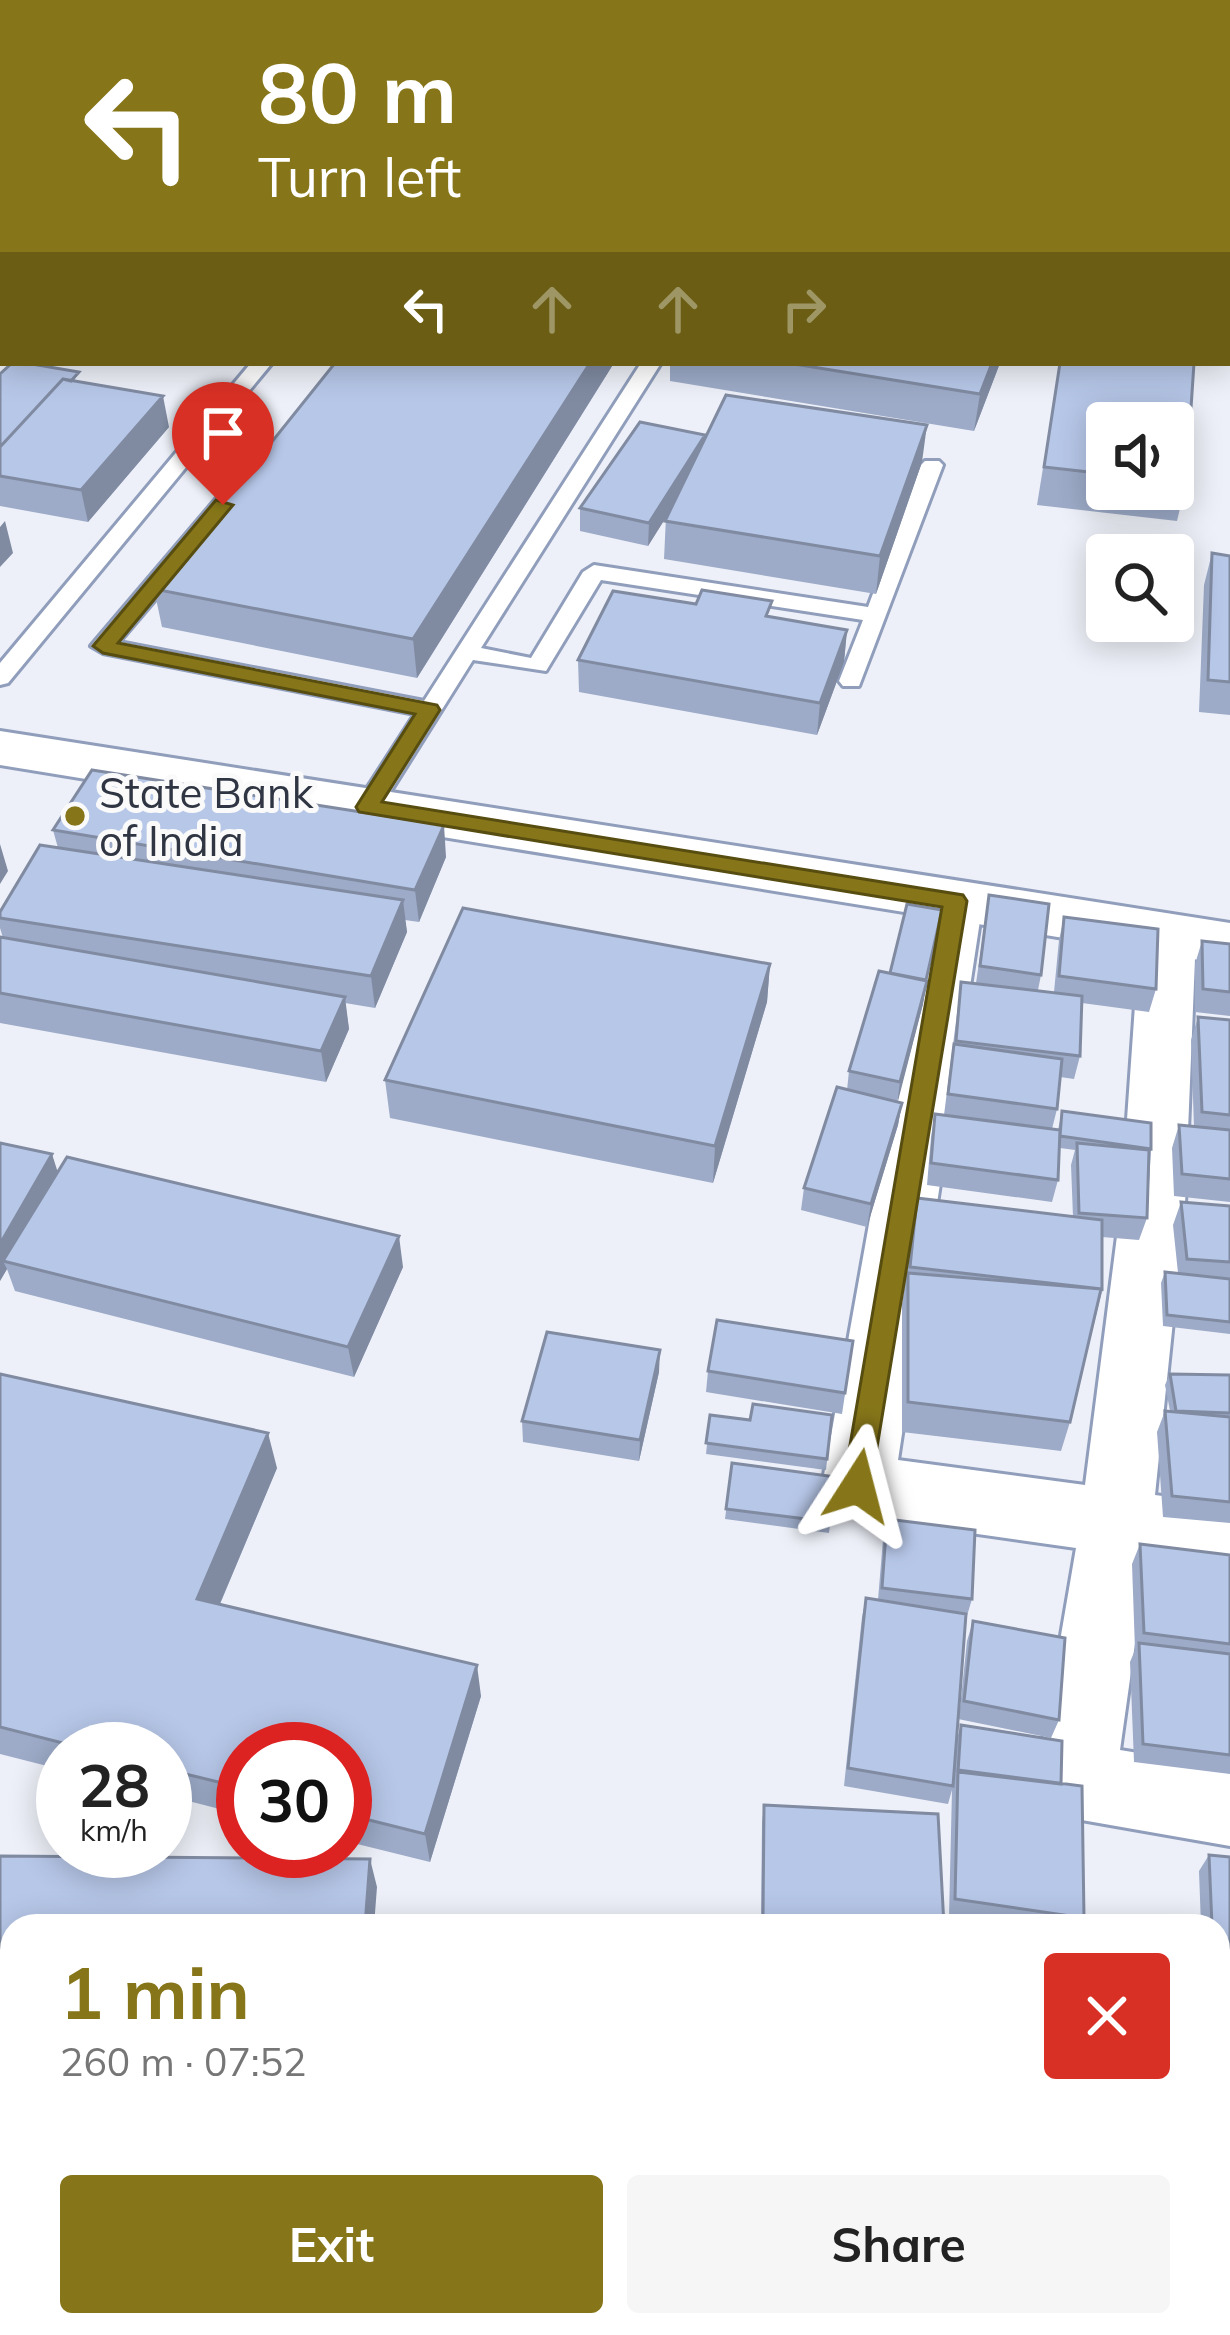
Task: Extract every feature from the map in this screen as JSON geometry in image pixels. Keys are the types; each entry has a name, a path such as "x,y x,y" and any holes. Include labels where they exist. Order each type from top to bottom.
{"street":[{"path":"0,748 1230,944"},
{"path":"955,901 858,1486 1230,1537"},
{"path":"1168,934 1182,1210 1116,1523 1076,1781 1230,1807"}],"lane":[{"path":"0,678 260,366"},
{"path":"368,807 649,366"},
{"path":"851,681 932,465"},
{"path":"253,469 103,646 429,710"},
{"path":"467,652 538,666 594,572 877,615"}],"shaded area":[{"path":"0,366 1230,366 1230,1914 0,1914"}],"building":[{"path":"9,366 79,372 71,381 63,379 0,447 0,374"},
{"path":"333,366 588,366 413,639 154,589"},
{"path":"807,366 991,366 980,394"},
{"path":"1060,366 1194,366 1191,402 1086,402 1086,472 1044,467"},
{"path":"63,379 163,396 81,490 0,476 0,447"},
{"path":"726,395 927,425 880,556 665,521"},
{"path":"640,422 705,435 649,523 580,508"},
{"path":"1212,553 1230,556 1230,682 1208,680"},
{"path":"702,590 772,601 766,616 847,630 820,703 578,660 613,591 696,604"},
{"path":"92,770 444,825 415,890 53,830"},
{"path":"40,845 403,900 371,976 0,918"},
{"path":"989,895 1049,904 1041,975 980,966"},
{"path":"907,904 942,910 926,980 890,973"},
{"path":"463,908 770,964 715,1146 385,1080"},
{"path":"1064,917 1158,929 1156,989 1059,976"},
{"path":"0,937 345,997 321,1051 0,993"},
{"path":"1202,941 1230,944 1230,992 1203,989"},
{"path":"879,971 927,981 900,1082 849,1071"},
{"path":"961,982 1082,996 1080,1056 956,1041"},
{"path":"1198,1017 1230,1020 1230,1115 1202,1112"},
{"path":"954,1044 1062,1059 1057,1109 948,1094"},
{"path":"837,1087 902,1103 871,1204 804,1188"},
{"path":"1062,1111 1151,1123 1151,1149 1060,1136"},
{"path":"935,1114 1060,1130 1058,1180 931,1163"},
{"path":"1179,1125 1230,1130 1230,1179 1182,1174"},
{"path":"0,1143 52,1154 0,1244"},
{"path":"1077,1143 1149,1150 1147,1218 1079,1213"},
{"path":"67,1157 399,1236 348,1347 3,1261"},
{"path":"917,1198 1102,1220 1102,1291 910,1267"},
{"path":"1181,1202 1230,1206 1230,1262 1187,1259"},
{"path":"1165,1272 1230,1279 1230,1322 1167,1315"},
{"path":"908,1273 1101,1289 1070,1422 908,1402"},
{"path":"717,1320 853,1341 845,1393 708,1371"},
{"path":"547,1332 660,1350 640,1440 522,1421"},
{"path":"0,1374 268,1433 197,1599 477,1665 425,1834 372,1821 372,1722 216,1722 216,1781 192,1776 192,1722 36,1722 36,1736 0,1727"},
{"path":"1170,1374 1230,1375 1230,1413 1176,1411"},
{"path":"753,1404 832,1415 827,1459 706,1443 710,1415 750,1420"},
{"path":"1165,1411 1230,1417 1230,1502 1172,1496"},
{"path":"732,1463 836,1477 831,1522 726,1509"},
{"path":"887,1519 975,1530 972,1599 882,1588"},
{"path":"1140,1544 1230,1555 1230,1644 1144,1633"},
{"path":"866,1598 966,1614 953,1786 848,1768"},
{"path":"973,1621 1065,1638 1059,1720 964,1701"},
{"path":"1139,1643 1230,1654 1230,1755 1143,1744"},
{"path":"961,1725 1062,1741 1061,1784 958,1772"},
{"path":"958,1770 1082,1786 1084,1914 955,1899"},
{"path":"764,1805 938,1814 943,1914 763,1914"},
{"path":"1209,1855 1230,1857 1230,1914 1211,1914"},
{"path":"0,1856 36,1856 36,1878 192,1878 192,1858 216,1858 216,1878 369,1878 366,1914 0,1914"}],"place":[{"name":"State Bank of India","path":"75,816"}],"route":[{"path":"223,505 103,646 429,710 368,807 955,901 858,1486"}]}
